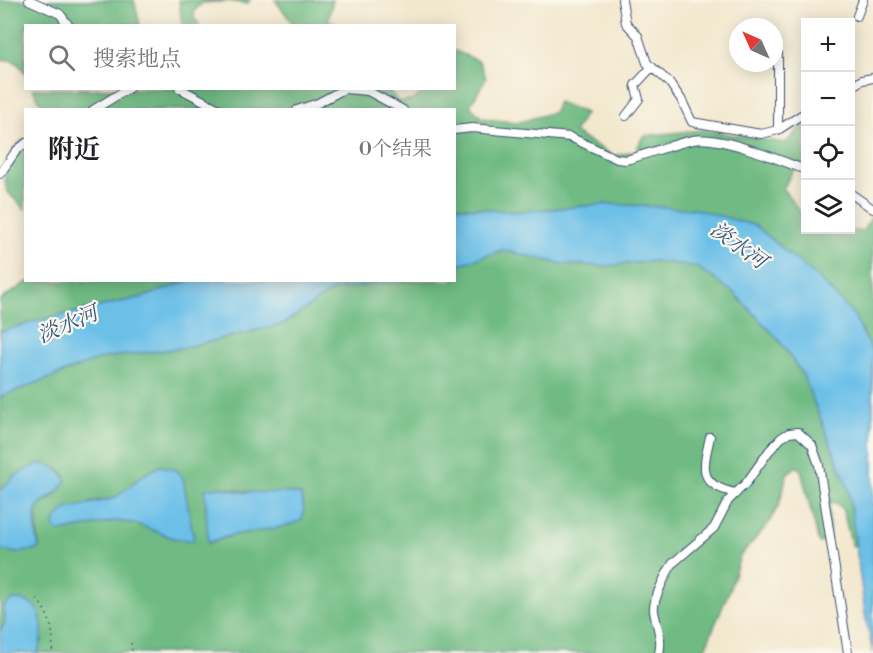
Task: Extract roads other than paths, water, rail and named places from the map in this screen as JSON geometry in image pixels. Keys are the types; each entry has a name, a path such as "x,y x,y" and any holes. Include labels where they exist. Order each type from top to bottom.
{"street":[{"path":"28,0 60,14 68,24"},
{"path":"622,0 626,23 638,36 644,57 669,82 681,99 692,122 761,134 778,130 801,115"},
{"path":"857,16 863,0"},
{"path":"626,116 639,99 635,85 652,67"},
{"path":"778,72 778,130"},
{"path":"855,85 862,80 873,78"},
{"path":"96,108 126,90"},
{"path":"183,90 217,108"},
{"path":"303,108 342,90"},
{"path":"356,90 368,91 399,108"},
{"path":"456,130 472,128 570,137 617,159 626,160 695,140 719,142 768,155 801,168"},
{"path":"0,174 16,151 24,145"},
{"path":"855,196 873,209"},
{"path":"659,653 661,647 659,630 653,608 668,570 714,528 729,501 781,438 789,433 798,432 812,445 819,465 848,653"},
{"path":"710,437 703,465 705,473 710,482 724,491 736,493"}],"water":[{"name":"淡水河","path":"609,204 695,209 756,226 820,280 853,314 873,353 873,653 865,613 848,487 803,375 779,340 734,293 697,267 654,261 605,266 563,264 502,250 456,266 456,206 514,212"},
{"name":"淡水河","path":"186,282 387,282 333,290 283,324 182,348 102,358 0,397 0,332 37,321 143,297"},
{"path":"40,463 55,468 66,480 59,490 36,510 35,524 39,549 17,553 0,550 0,491 16,475"},
{"path":"160,466 177,470 183,478 194,541 173,538 134,523 114,521 60,532 54,528 55,520 66,509 115,498 142,476"},
{"path":"220,487 239,492 301,495 304,511 302,520 279,528 232,535 208,543 205,489"},
{"path":"12,600 23,601 37,609 42,625 38,653 0,653 0,632 5,622 4,606"}]}
